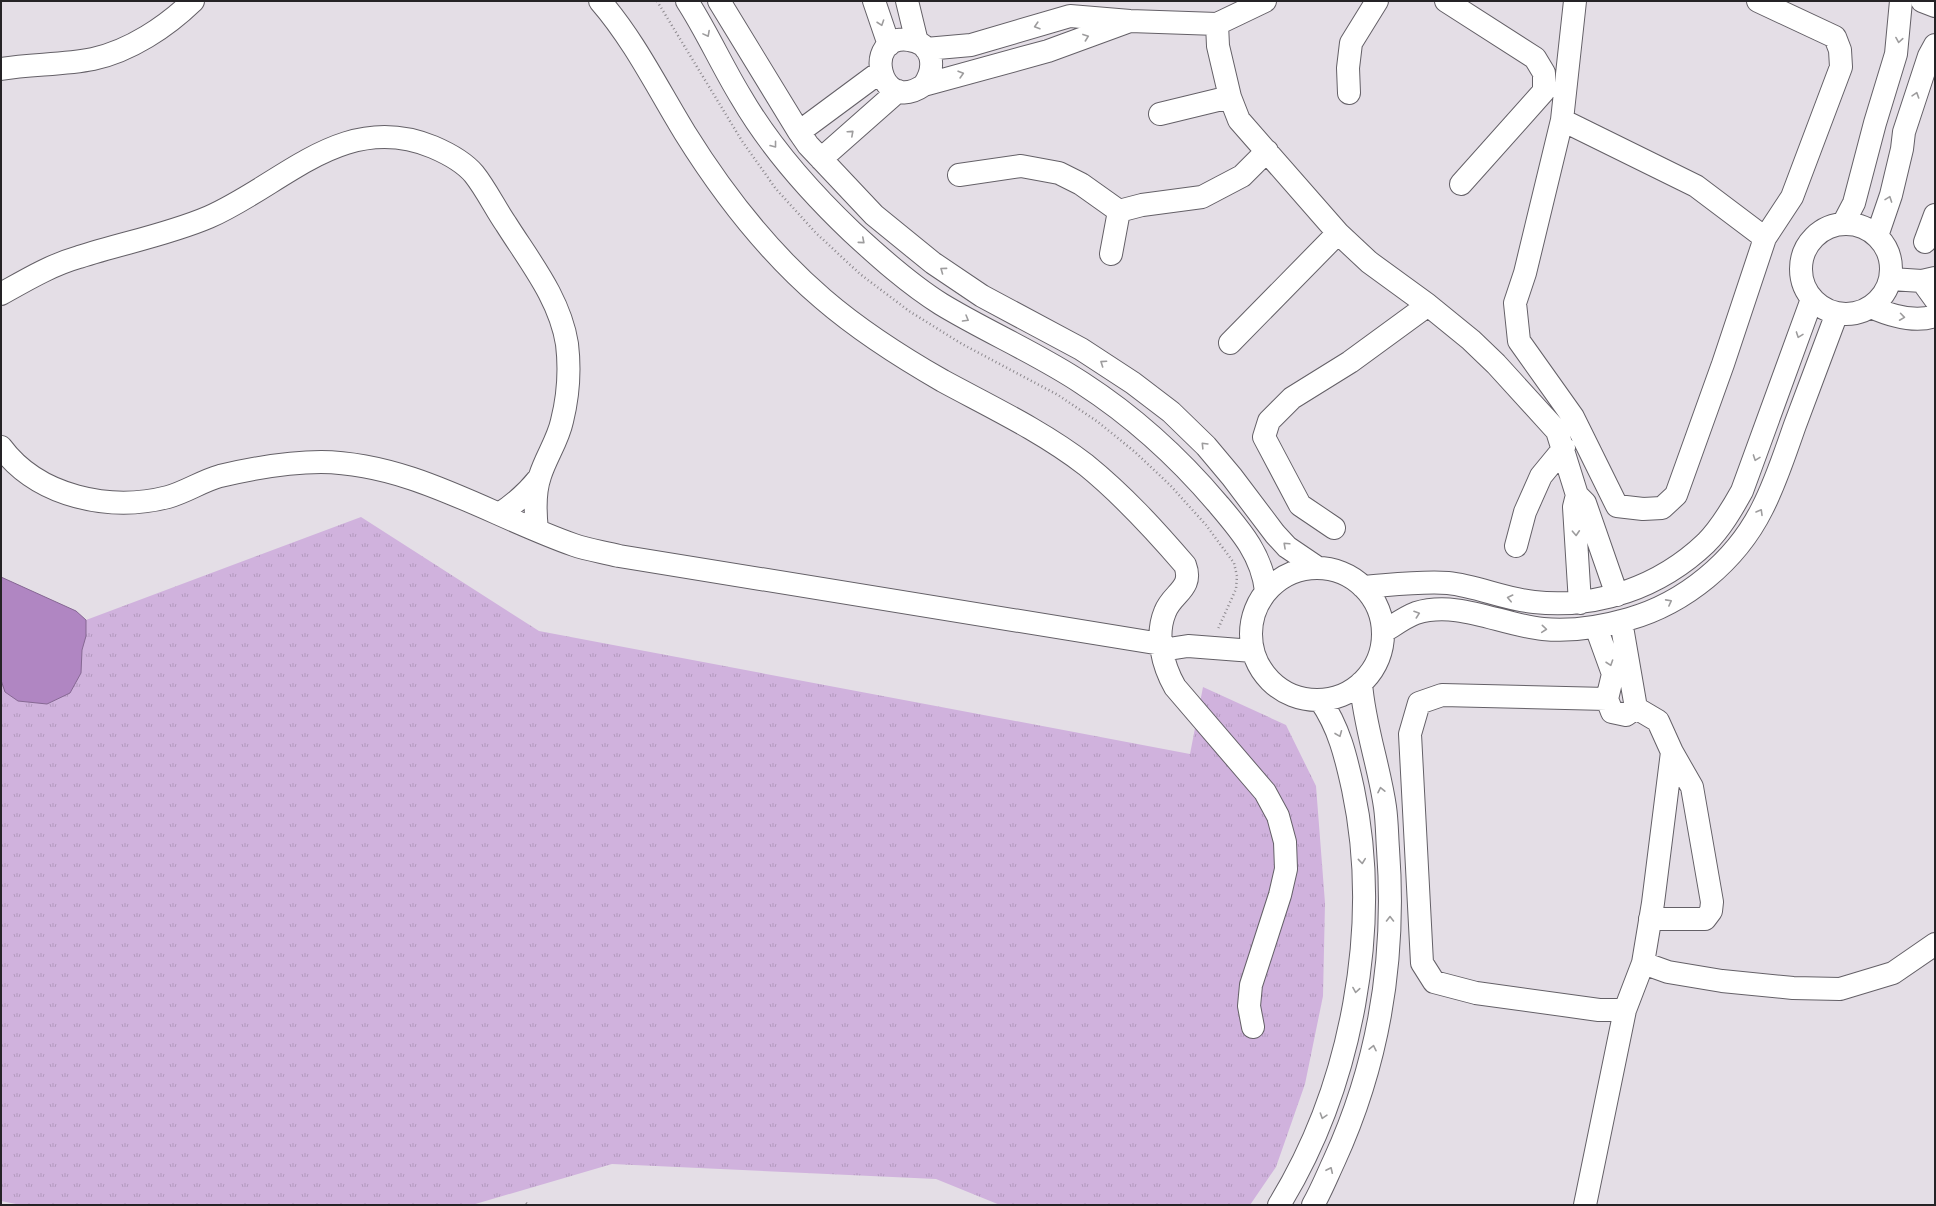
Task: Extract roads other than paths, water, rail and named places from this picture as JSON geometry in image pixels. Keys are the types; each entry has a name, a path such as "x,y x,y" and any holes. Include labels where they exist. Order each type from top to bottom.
{"street":[{"path":"1,69 92,59 116,52 165,25 193,1"},
{"path":"600,1 632,46 686,135 726,194 772,249 823,299 880,342 940,380 1026,426 1085,465 1139,511 1185,565 1188,572 1188,579 1185,586 1171,601 1165,612 1162,625 1162,644 1168,675 1175,687 1265,792 1278,816 1285,842 1286,869 1280,895 1251,985 1249,1006 1253,1028"},
{"path":"687,1 741,98 760,128 820,201 853,233 914,285 939,303 1081,382 1135,421 1188,470 1244,534 1254,550 1261,566 1266,591"},
{"path":"719,1 810,145 874,215 956,280 1081,349 1133,383 1171,412 1206,446 1232,477 1275,534 1287,547 1318,568"},
{"path":"874,1 889,45"},
{"path":"907,1 922,46 931,58 932,68 930,77 924,85"},
{"path":"898,91 887,84 880,72 881,57 889,45 903,40 922,46 971,45 1070,16 1130,21 1217,24 1265,1"},
{"path":"1349,93 1348,68 1351,43 1377,1"},
{"path":"1446,1 1535,58 1544,73 1544,91 1461,184"},
{"path":"1575,1 1562,120 1525,274 1515,302 1519,341 1574,417 1617,506 1643,509 1662,508 1676,495 1723,364 1765,238 1792,197 1841,67 1840,50 1835,37 1758,1"},
{"path":"1843,224 1854,203 1896,54 1901,1"},
{"path":"1922,1 1935,6"},
{"path":"788,162 810,145 898,91 912,91 924,85 1048,51 1130,21"},
{"path":"1217,24 1218,46 1230,97 1239,120 1338,233 1369,262 1428,305 1496,364 1557,430 1578,495 1585,503 1609,597 1609,624 1613,674 1607,699 1612,712 1626,715 1636,708"},
{"path":"1877,236 1891,195 1902,149 1904,132 1929,56 1935,45"},
{"path":"810,145 880,72"},
{"path":"1160,114 1230,97"},
{"path":"1562,120 1696,186 1765,238"},
{"path":"1,294 34,276 76,257 168,233 210,216 323,151 354,140 386,136 417,141 448,154 473,173 554,300 567,344 568,380 562,422 539,478 528,492 499,514"},
{"path":"1870,142 1902,149"},
{"path":"959,175 1021,166 1059,173 1081,184 1119,211 1202,197 1242,176 1267,151"},
{"path":"1111,254 1119,211"},
{"path":"1925,242 1935,215"},
{"path":"1843,224 1855,225 1867,229 1877,236 1885,245 1890,255 1891,279 1887,290 1880,299 1871,307 1861,312 1849,314 1837,313 1828,310 1812,299 1802,279 1801,268 1805,252 1814,238 1822,231 1843,224"},
{"path":"1230,343 1338,233"},
{"path":"1871,307 1895,316 1908,318 1934,314 1929,280 1891,279"},
{"path":"1363,587 1429,582 1449,583 1534,602 1580,603 1609,597 1656,580 1683,563 1706,542 1726,518 1742,491 1754,462 1812,299"},
{"path":"1334,528 1300,505 1264,437 1269,421 1292,398 1350,362 1428,305"},
{"path":"1383,632 1415,613 1444,609 1467,612 1543,630 1576,630 1641,616 1671,602 1698,584 1723,562 1744,538 1762,510 1775,480 1837,313"},
{"path":"1,447 8,457 43,483 83,499 126,504 169,497 218,477 270,465 322,462 375,468 426,483 575,545 619,556 1162,644 1237,639 1252,643"},
{"path":"1516,546 1525,512 1541,476 1564,448"},
{"path":"537,530 536,512 539,478"},
{"path":"1578,495 1574,507 1580,603"},
{"path":"1318,568 1345,575 1363,587 1374,600 1380,616 1383,632 1380,651 1373,668 1361,683 1342,694 1320,700 1302,698 1285,692 1271,681 1260,668 1252,643 1252,620 1257,605 1266,591 1281,579 1292,573 1318,568"},
{"path":"1609,624 1636,708 1658,721 1672,752 1692,787 1712,902 1711,911 1705,919 1650,919"},
{"path":"1313,1205 1346,1134 1369,1068 1384,999 1389,949 1390,871 1385,807 1366,726 1362,704 1361,683"},
{"path":"1607,699 1442,695 1419,703 1410,734 1422,963 1434,982 1476,993 1599,1010 1626,1010"},
{"path":"1279,1205 1292,1185 1320,1123 1342,1058 1356,992 1363,932 1363,871 1357,810 1340,735 1331,715 1320,700"},
{"path":"1585,1205 1626,1010 1643,963 1672,752"},
{"path":"1643,963 1668,972 1722,981 1793,988 1840,989 1893,973 1935,944"}]}
